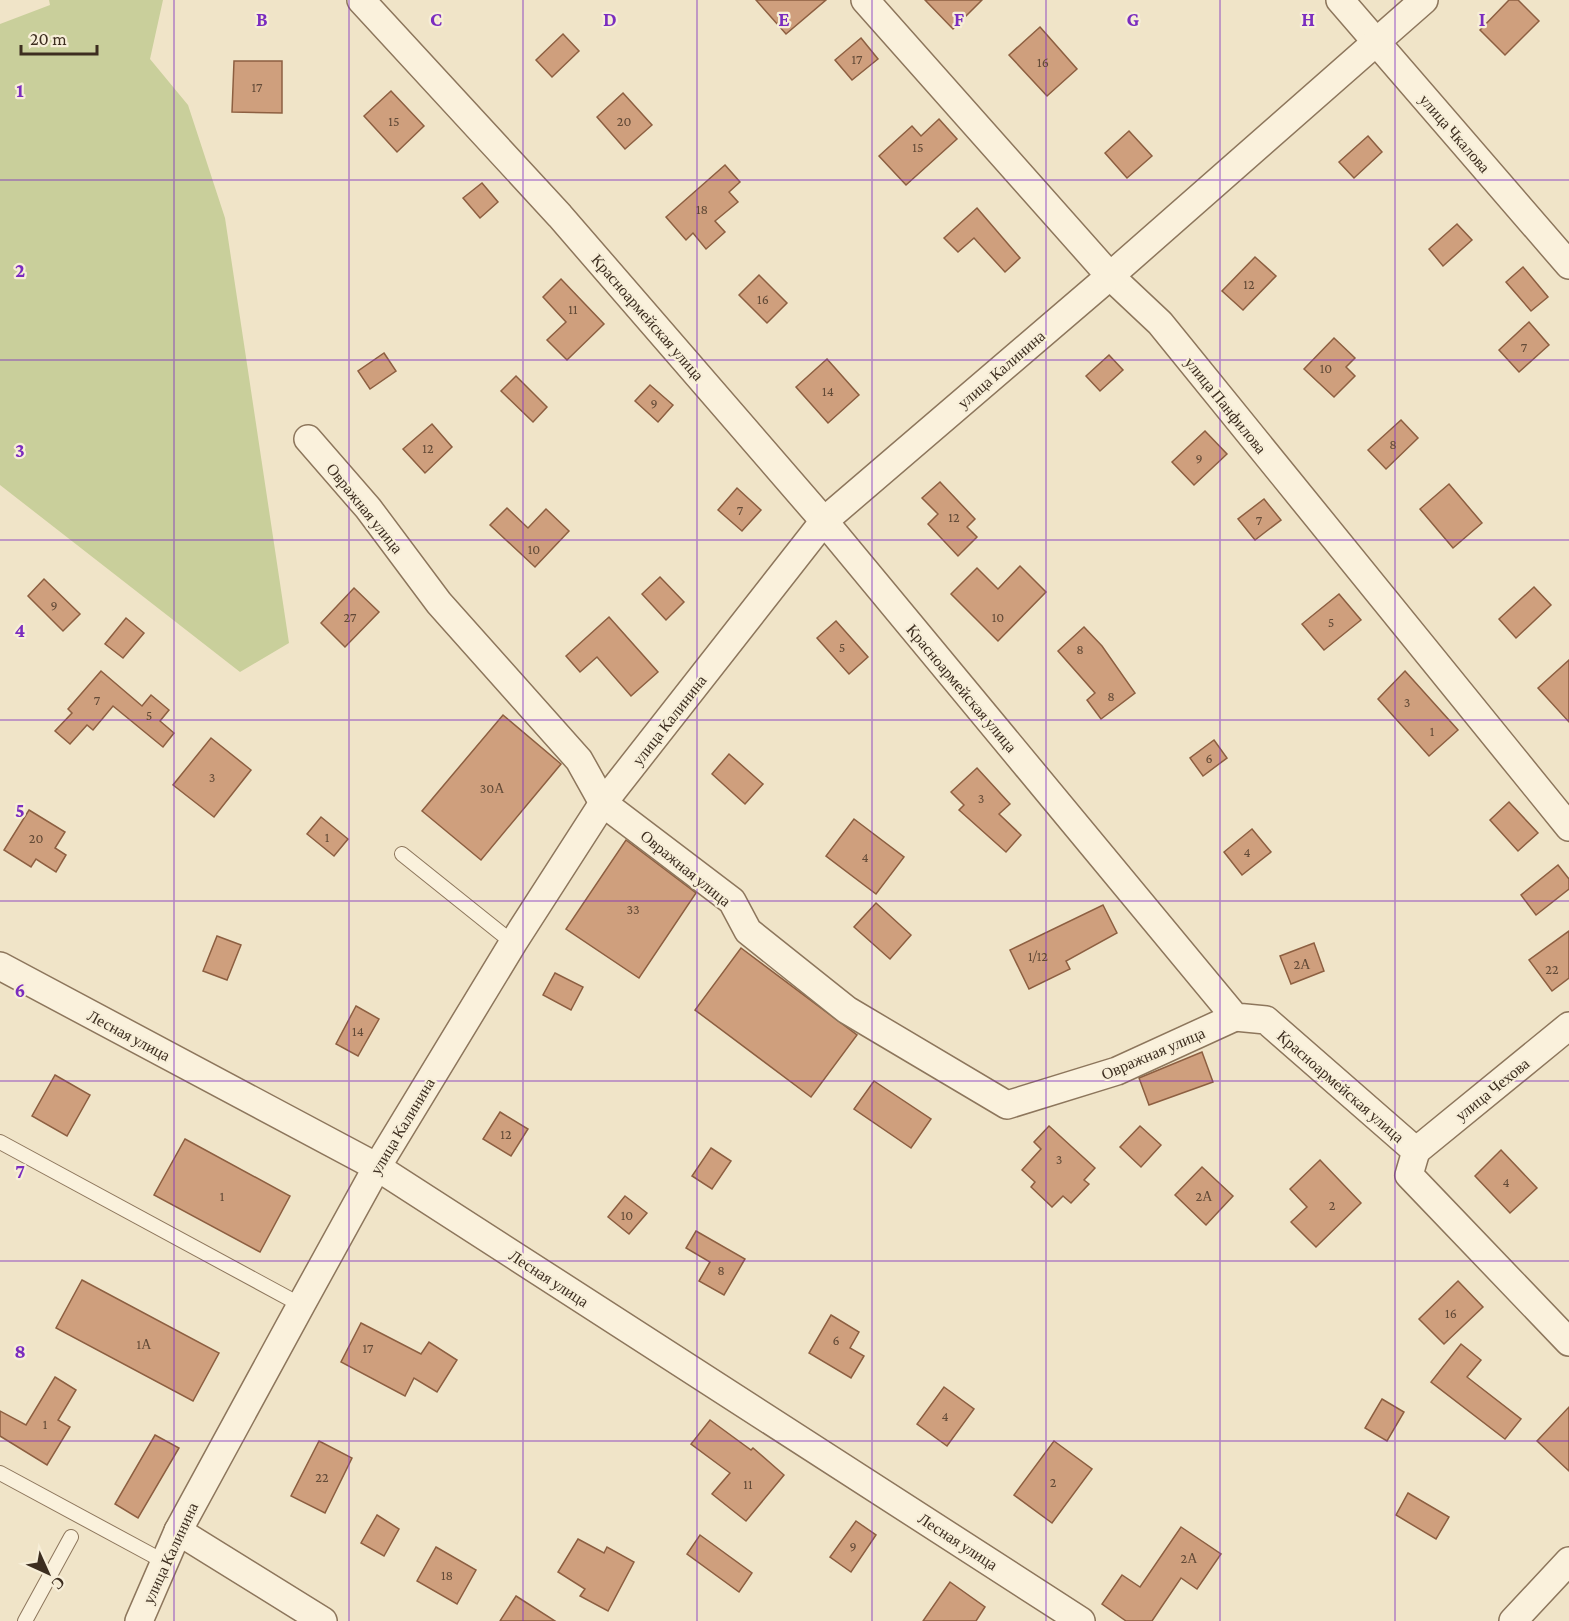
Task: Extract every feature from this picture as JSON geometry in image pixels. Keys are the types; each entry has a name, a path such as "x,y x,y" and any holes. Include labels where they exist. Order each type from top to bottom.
{"street":[{"name":"Красноармейская улица","path":"361,0 560,216 824,521 1235,1017 1266,1020 1416,1151 1409,1175 1569,1342"},
{"name":"улица Панфилова","path":"865,0 1110,276 1160,323 1569,827"},
{"name":"улица Чкалова","path":"1340,0 1569,266"},
{"name":"улица Калинина","path":"139,1621 163,1561 178,1531 377,1167 513,943 603,803 824,521 1110,276 1424,0"},
{"name":"Овражная улица","path":"308,439 368,508 440,603 579,760 603,803 732,901 748,932 847,1010 1007,1105 1117,1071 1235,1017"},
{"name":"Лесная улица","path":"0,966 377,1167 1081,1621"},
{"name":"улица Чехова","path":"1416,1151 1569,1026"},
{"path":"178,1531 324,1621"},
{"path":"1513,1621 1569,1561"}],"lane":[{"path":"402,854 513,943"},
{"path":"0,1142 301,1305"},
{"path":"0,1473 163,1561"},
{"path":"26,1621 71,1538"}],"green space":[{"path":"49,0 163,0 150,59 188,105 225,218 289,643 240,672 0,485 0,24 50,5"}],"building":[{"path":"756,0 826,0 786,34"},
{"path":"925,0 982,0 953,29"},
{"path":"1509,0 1518,0 1539,21 1505,55 1480,30"},
{"path":"1040,27 1077,69 1047,96 1009,55"},
{"path":"563,34 579,51 552,77 536,60"},
{"path":"861,38 878,59 852,80 835,60"},
{"path":"234,61 282,61 282,113 232,112"},
{"path":"391,91 424,126 397,152 364,116"},
{"path":"623,93 652,125 625,149 597,117"},
{"path":"939,119 957,139 906,185 879,156 912,126 921,136"},
{"path":"1129,131 1152,156 1127,178 1105,153"},
{"path":"1368,136 1382,152 1354,178 1339,162"},
{"path":"725,165 740,182 729,192 738,202 715,221 725,232 706,249 693,233 686,240 666,217"},
{"path":"482,183 498,202 480,218 463,198"},
{"path":"977,208 1020,258 1005,272 974,238 958,252 944,238"},
{"path":"1457,224 1472,240 1443,266 1429,249"},
{"path":"1255,257 1276,276 1243,310 1222,291"},
{"path":"1523,267 1548,297 1531,311 1506,282"},
{"path":"759,275 787,303 767,323 739,295"},
{"path":"561,279 604,324 567,360 547,340 566,322 543,297"},
{"path":"1529,322 1549,345 1519,372 1499,350"},
{"path":"1334,338 1355,358 1346,367 1355,376 1334,397 1304,369"},
{"path":"384,353 396,371 370,389 358,371"},
{"path":"1109,355 1123,370 1100,391 1086,376"},
{"path":"827,359 859,395 828,423 796,387"},
{"path":"516,376 547,407 533,422 501,391"},
{"path":"650,385 673,405 658,422 635,401"},
{"path":"1401,420 1418,438 1386,469 1368,450"},
{"path":"432,424 452,447 425,473 403,449"},
{"path":"1205,431 1227,454 1194,485 1172,462"},
{"path":"940,482 975,519 967,527 977,537 958,556 928,524 938,514 922,498"},
{"path":"1449,484 1482,523 1453,548 1420,509"},
{"path":"737,488 761,510 742,531 718,510"},
{"path":"1264,499 1281,520 1255,540 1238,519"},
{"path":"507,508 528,528 546,509 569,531 535,567 490,525"},
{"path":"1020,566 1046,592 998,641 951,594 977,568 998,589"},
{"path":"660,577 684,602 666,620 642,594"},
{"path":"44,579 80,614 63,631 28,596"},
{"path":"1534,587 1551,605 1516,638 1499,619"},
{"path":"354,588 379,612 345,647 321,623"},
{"path":"1339,594 1361,620 1324,650 1302,624"},
{"path":"609,617 658,672 631,696 597,657 580,672 566,656"},
{"path":"126,618 144,633 123,658 105,644"},
{"path":"836,621 868,657 849,674 817,638"},
{"path":"1084,627 1102,646 1135,693 1101,719 1087,700 1095,693 1058,651"},
{"path":"1569,660 1569,722 1538,688"},
{"path":"101,671 142,706 151,695 169,710 160,721 174,733 163,747 113,706 93,730 87,725 70,744 55,731 72,713 68,709"},
{"path":"1405,671 1458,730 1429,756 1378,699"},
{"path":"503,715 561,764 481,860 422,811"},
{"path":"211,738 251,770 214,817 173,785"},
{"path":"1214,740 1227,758 1203,776 1190,758"},
{"path":"729,754 763,784 745,804 712,774"},
{"path":"977,768 1010,804 999,814 1021,835 1006,852 959,810 964,805 951,792"},
{"path":"1509,802 1538,833 1518,851 1490,820"},
{"path":"29,810 65,832 55,848 66,855 56,872 36,859 31,867 4,850"},
{"path":"321,817 348,839 334,856 307,834"},
{"path":"854,819 904,857 876,894 826,856"},
{"path":"1252,829 1271,852 1242,875 1224,852"},
{"path":"626,840 696,893 639,978 566,929"},
{"path":"1558,865 1569,879 1569,889 1536,915 1521,895"},
{"path":"876,903 911,935 890,959 854,927"},
{"path":"1103,905 1117,933 1066,961 1070,969 1029,989 1010,950"},
{"path":"1569,931 1569,978 1552,991 1529,960"},
{"path":"217,936 241,945 227,980 203,971"},
{"path":"1314,943 1324,971 1291,984 1280,956"},
{"path":"741,948 857,1035 811,1097 695,1010"},
{"path":"555,973 583,987 571,1010 543,995"},
{"path":"356,1006 379,1019 358,1056 336,1044"},
{"path":"1202,1052 1213,1082 1149,1105 1139,1078"},
{"path":"55,1075 90,1095 67,1136 32,1116"},
{"path":"874,1081 931,1119 911,1148 854,1109"},
{"path":"500,1112 528,1129 511,1156 483,1139"},
{"path":"1049,1126 1095,1168 1084,1180 1089,1184 1071,1203 1063,1196 1052,1207 1031,1187 1035,1182 1022,1170 1041,1149 1034,1142"},
{"path":"1140,1126 1161,1145 1141,1167 1120,1147"},
{"path":"185,1139 290,1196 260,1252 154,1195"},
{"path":"711,1148 731,1161 712,1189 692,1176"},
{"path":"1501,1150 1537,1188 1510,1213 1475,1176"},
{"path":"1320,1160 1361,1203 1316,1247 1291,1222 1307,1207 1290,1189"},
{"path":"1202,1167 1233,1196 1206,1225 1175,1195"},
{"path":"625,1196 647,1213 629,1234 608,1217"},
{"path":"696,1231 745,1259 724,1295 699,1281 710,1262 686,1248"},
{"path":"82,1280 219,1353 193,1401 56,1328"},
{"path":"1458,1281 1483,1307 1444,1344 1419,1319"},
{"path":"831,1315 859,1332 850,1348 864,1356 851,1378 809,1353"},
{"path":"361,1323 421,1354 429,1342 457,1360 437,1392 414,1378 405,1396 341,1362"},
{"path":"1461,1344 1481,1360 1467,1377 1521,1419 1505,1439 1431,1382"},
{"path":"55,1377 76,1390 58,1420 70,1427 47,1465 0,1436 0,1411 26,1425"},
{"path":"944,1387 974,1409 947,1446 917,1424"},
{"path":"1382,1399 1404,1412 1387,1441 1365,1428"},
{"path":"1569,1407 1569,1471 1537,1441"},
{"path":"710,1420 751,1450 753,1448 784,1475 746,1521 712,1494 730,1473 691,1444"},
{"path":"155,1435 179,1448 138,1518 115,1504"},
{"path":"319,1441 352,1458 325,1513 291,1496"},
{"path":"1054,1441 1092,1469 1052,1523 1014,1495"},
{"path":"1408,1493 1449,1517 1436,1539 1396,1515"},
{"path":"377,1515 399,1529 384,1556 361,1543"},
{"path":"856,1521 876,1535 851,1572 830,1557"},
{"path":"1181,1527 1221,1554 1197,1589 1181,1578 1152,1621 1126,1621 1102,1604 1122,1575 1140,1587"},
{"path":"700,1535 752,1573 739,1592 687,1554"},
{"path":"578,1539 604,1553 607,1547 634,1562 608,1611 580,1596 585,1589 558,1572"},
{"path":"436,1547 476,1570 457,1604 417,1581"},
{"path":"950,1582 985,1607 976,1621 923,1621"},
{"path":"516,1596 555,1621 500,1621"}]}
